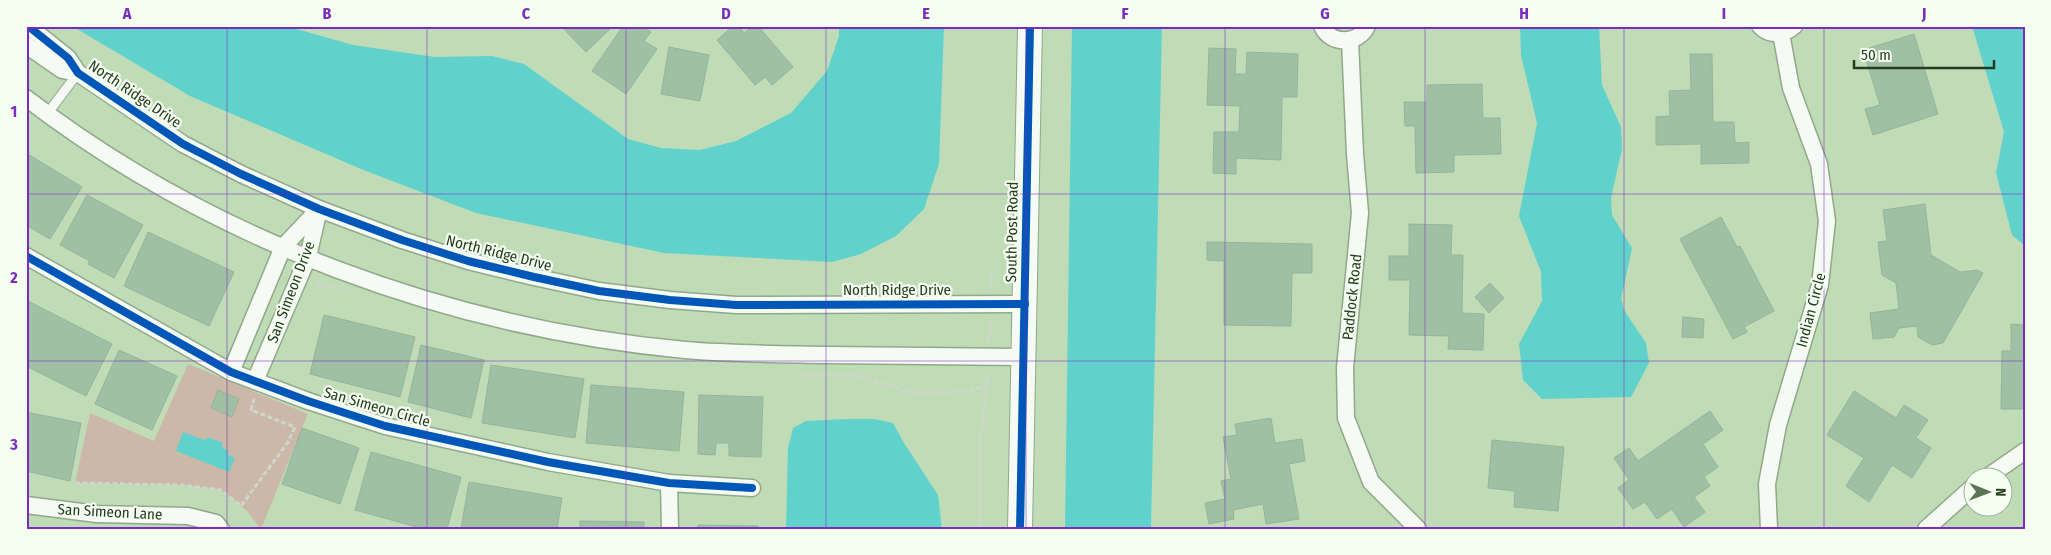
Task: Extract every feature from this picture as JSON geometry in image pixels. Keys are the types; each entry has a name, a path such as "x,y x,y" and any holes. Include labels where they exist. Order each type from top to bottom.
{"street":[{"name":"North Ridge Drive","path":"28,26 68,58 78,73 182,144 241,174 319,209 402,240 468,261 608,292 670,300 736,305 1024,304"},
{"name":"South Post Road","path":"1020,529 1030,26"},
{"path":"1322,26 1331,37 1340,41 1350,40 1359,36 1367,26"},
{"name":"Indian Circle","path":"1760,26 1772,33 1787,30 1791,88 1819,164 1827,221 1820,285 1778,426 1767,484 1769,529"},
{"name":"Paddock Road","path":"1350,40 1355,154 1360,213 1345,368 1346,418 1371,482 1418,529"},
{"name":"North Ridge Drive","path":"26,46 62,70 78,73"},
{"path":"26,98 103,152 162,187 283,247 415,296 481,314 616,341 685,350 744,354 1023,357"},
{"name":"San Simeon Drive","path":"231,372 283,247 319,209"},
{"name":"San Simeon Drive","path":"255,381 308,257 319,209"},
{"name":"San Simeon Circle","path":"26,256 231,372 308,402 385,426 548,462 669,482 752,488"},
{"path":"2000,468 2025,451"},
{"path":"669,482 670,529"},
{"path":"1926,529 1964,495"},
{"name":"San Simeon Lane","path":"26,505 97,514 188,516 216,523 221,529"}],"lane":[{"path":"47,114 78,73"}],"path":[{"path":"980,529 980,448 988,357 992,271"},
{"path":"75,483 181,485 221,490 241,506 288,442 296,427 251,410 254,400 246,396"}],"shaded area":[{"path":"188,364 308,414 261,529 247,511 221,490 181,485 75,483 90,413 154,441"}],"water":[{"path":"72,26 286,26 353,45 435,57 492,56 524,64 628,139 661,148 700,150 736,141 791,113 827,71 839,36 839,26 944,26 939,164 924,209 896,236 861,254 832,262 664,253 476,213 366,171 190,96"},
{"path":"1072,26 1162,26 1151,529 1065,529"},
{"path":"1520,26 1599,26 1602,85 1621,127 1622,149 1611,198 1612,215 1632,248 1621,299 1624,310 1646,343 1649,363 1631,397 1542,399 1523,380 1519,344 1542,301 1541,272 1519,216 1537,123 1521,55"},
{"path":"1972,26 2025,26 2025,246 2012,235 1996,173 2004,132"},
{"path":"875,419 893,423 938,495 942,529 786,529 788,448 793,428 806,421"},
{"path":"183,432 205,440 208,437 223,443 222,447 229,451 228,455 235,458 229,472 176,451"}],"building":[{"path":"561,26 613,26 586,52"},
{"path":"623,26 643,26 651,32 644,41 657,49 626,94 592,71"},
{"path":"733,26 739,26 744,33 753,26 758,26 793,67 772,85 765,77 755,85 717,40"},
{"path":"1914,34 1938,114 1873,135 1865,109 1880,105 1863,50"},
{"path":"669,47 709,55 700,101 661,94"},
{"path":"1209,48 1236,49 1235,74 1246,74 1247,52 1298,54 1297,97 1282,97 1281,160 1236,158 1236,174 1213,173 1214,132 1239,132 1240,106 1207,105"},
{"path":"1690,54 1712,54 1713,122 1734,122 1735,143 1749,142 1749,163 1701,164 1701,144 1656,145 1656,117 1670,116 1669,91 1691,90"},
{"path":"1482,84 1483,118 1500,118 1501,154 1454,155 1454,172 1416,173 1415,126 1405,126 1404,102 1427,102 1427,85"},
{"path":"26,153 82,187 50,239 26,225"},
{"path":"87,195 143,225 114,278 88,264 90,261 60,245"},
{"path":"1925,204 1931,255 1960,272 1977,270 1983,273 1943,343 1932,345 1918,337 1917,326 1899,328 1894,337 1873,339 1870,313 1899,309 1896,283 1882,275 1878,242 1887,241 1883,210"},
{"path":"1721,217 1737,247 1740,246 1774,311 1744,327 1747,332 1733,339 1680,239"},
{"path":"1409,224 1452,225 1451,255 1463,255 1462,313 1484,314 1483,350 1448,349 1449,336 1409,335 1410,280 1389,280 1389,256 1409,256"},
{"path":"148,232 234,272 209,326 124,286"},
{"path":"1207,242 1312,244 1312,273 1292,273 1291,326 1224,325 1224,261 1207,260"},
{"path":"1490,283 1504,298 1489,313 1475,297"},
{"path":"28,301 112,344 86,396 26,366 26,305"},
{"path":"324,315 415,337 400,397 310,374"},
{"path":"1683,317 1704,319 1703,338 1682,337"},
{"path":"2011,324 2025,325 2025,409 2001,409 2002,351 2011,351"},
{"path":"421,345 484,360 471,418 408,402"},
{"path":"119,350 177,376 152,430 95,404"},
{"path":"491,365 584,379 575,438 482,423"},
{"path":"591,385 684,392 679,451 586,443"},
{"path":"218,390 239,399 232,417 211,408"},
{"path":"1854,391 1896,418 1904,405 1928,420 1916,438 1931,448 1912,478 1892,465 1869,502 1846,486 1864,458 1827,435"},
{"path":"699,395 763,397 761,457 729,456 729,443 716,443 715,455 698,454"},
{"path":"1710,411 1723,430 1703,444 1718,467 1704,477 1710,486 1694,497 1705,512 1684,527 1672,509 1657,519 1645,502 1633,509 1618,488 1629,480 1614,458 1629,448 1638,461"},
{"path":"26,412 81,423 70,481 26,471"},
{"path":"1271,418 1275,443 1302,439 1305,461 1289,464 1299,519 1266,524 1263,504 1233,510 1234,519 1209,524 1205,503 1225,499 1221,481 1231,479 1223,437 1237,435 1235,424"},
{"path":"302,428 359,448 340,504 282,484"},
{"path":"1492,440 1564,447 1558,511 1514,507 1515,491 1488,488"},
{"path":"371,452 461,477 447,529 424,529 355,510"},
{"path":"469,482 562,498 557,529 461,529"},
{"path":"580,521 644,522 644,529 580,529"},
{"path":"698,525 758,526 758,529 698,529"}],"cycle path":[{"path":"28,26 68,58 78,73 183,144 241,174 319,209 402,240 468,261 599,291 670,300 736,305 1025,304"},
{"path":"1020,529 1030,26"},
{"path":"26,256 231,372 308,401 385,426 548,462 669,483 752,488"}]}
